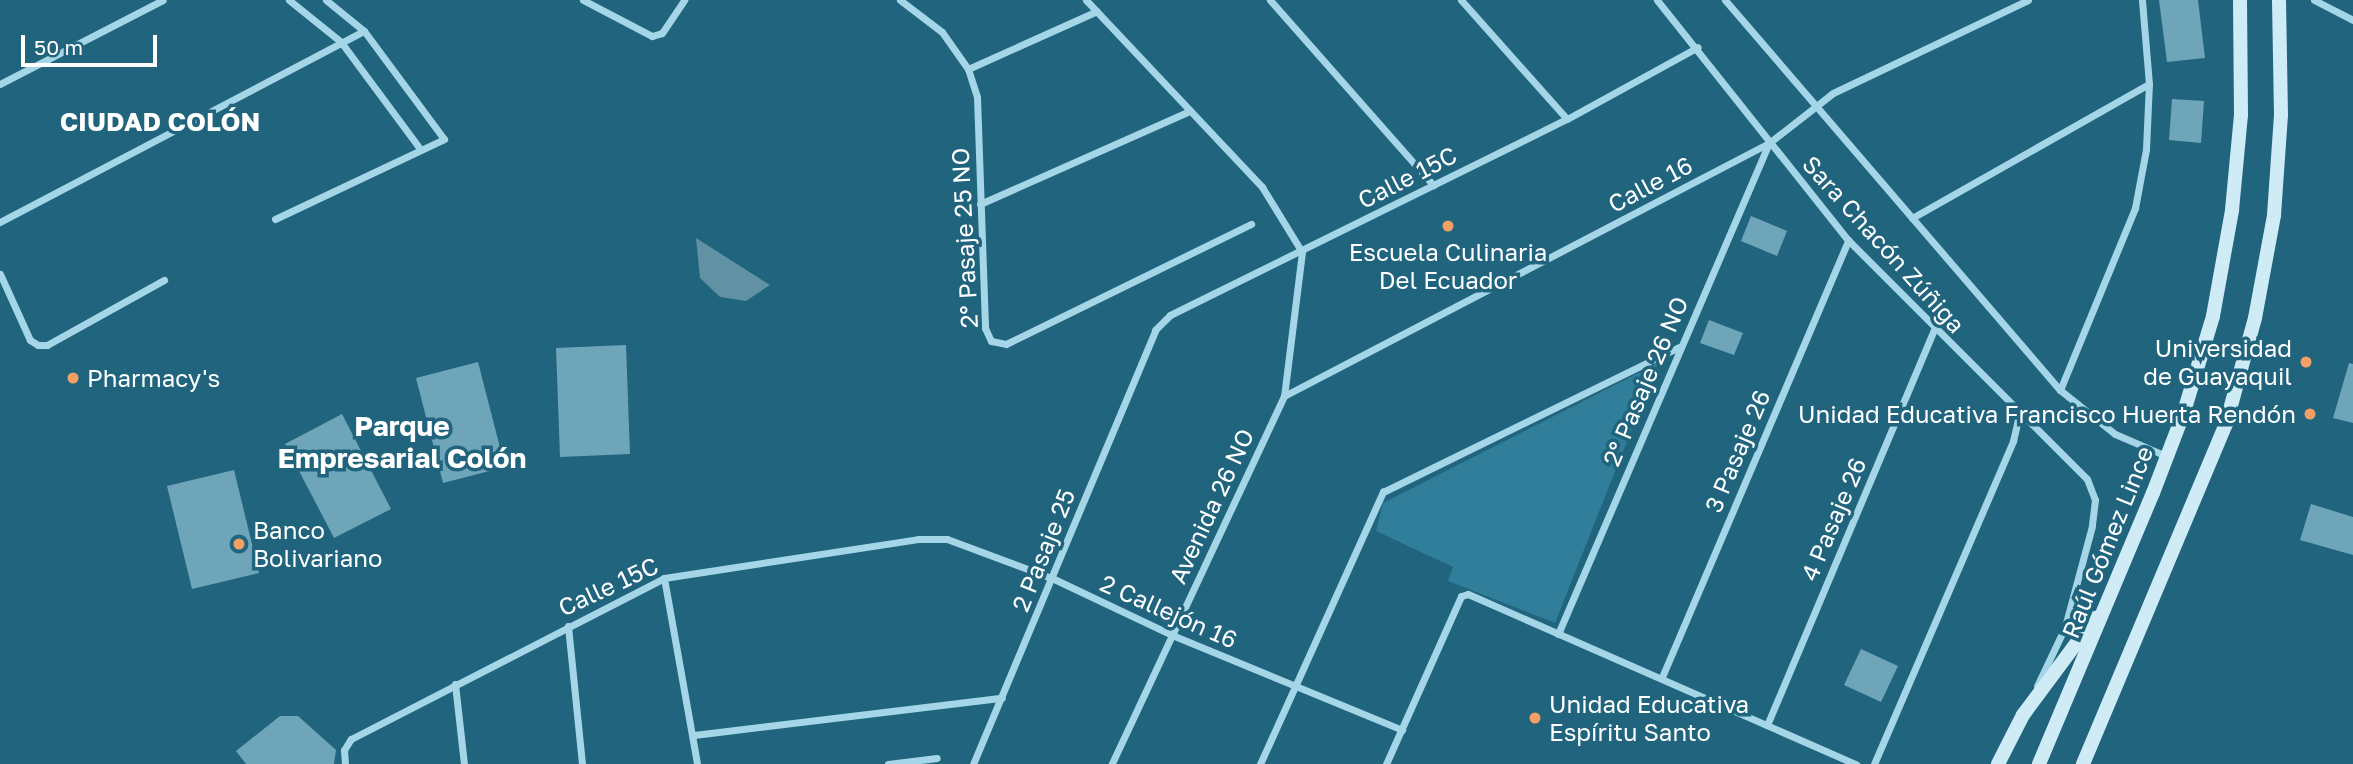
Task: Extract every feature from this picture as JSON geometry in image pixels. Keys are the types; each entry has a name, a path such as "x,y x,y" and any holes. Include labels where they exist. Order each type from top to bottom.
{"main road":[{"name":"Raúl Gómez Lince","path":"2039,764 2124,568 2183,415 2213,316 2232,210 2241,115 2240,0"},
{"path":"2083,764 2226,424 2255,318 2274,215 2281,115 2279,0"},
{"path":"1998,764 2024,715 2095,618 2124,568"}],"street":[{"path":"0,84 163,0"},
{"path":"289,0 341,42 421,150"},
{"path":"275,219 444,139 364,32 326,0"},
{"path":"583,0 652,36 662,33 684,0"},
{"name":"2° Pasaje 25 NO","path":"900,0 942,32 968,69 977,97 985,328 997,344 1006,344 1251,224"},
{"path":"1086,0 1262,187 1302,252"},
{"path":"1270,0 1433,184"},
{"path":"1461,0 1567,119"},
{"name":"Sara Chacón Zúñiga","path":"1657,0 1698,47 1769,143 1848,240 2018,414 2087,479 2095,500 2065,627 2024,715"},
{"name":"Sara Chacón Zúñiga","path":"1725,0 1812,106 2060,390 2115,434 2166,456"},
{"name":"Calle 16","path":"1284,396 1769,143 1812,106 2028,0"},
{"path":"2060,390 2135,208 2147,149 2149,84 2142,0"},
{"path":"2314,0 2353,20"},
{"path":"968,69 1097,11"},
{"path":"0,222 364,32"},
{"name":"Calle 15C","path":"1143,349 1170,315 1567,119 1698,47"},
{"path":"1912,218 2149,84"},
{"path":"980,204 1190,111"},
{"name":"2° Pasaje 26 NO","path":"1558,634 1679,346 1769,143"},
{"name":"3 Pasaje 26","path":"1662,677 1848,240"},
{"name":"Avenida 26 NO","path":"1112,764 1284,396 1302,252"},
{"path":"0,274 30,340 37,345 47,345 164,280"},
{"name":"4 Pasaje 26","path":"1767,725 1934,329"},
{"path":"1260,764 1378,497 1679,346"},
{"name":"2 Pasaje 25","path":"973,764 1054,579 1143,349"},
{"path":"1874,764 2013,441 2018,414"},
{"name":"Calle 15C","path":"345,764 344,750 347,742 664,578 918,539"},
{"name":"2 Callejón 16","path":"918,539 947,539 1054,579 1172,635 1402,730"},
{"path":"664,578 694,735 697,764"},
{"path":"1386,764 1461,596 1468,594 1856,764"},
{"path":"568,626 582,764"},
{"path":"455,684 464,764"},
{"path":"694,735 1003,698"},
{"path":"888,764 936,758"}],"shaded area":[{"path":"696,238 770,285 746,301 720,297 700,278"},
{"path":"1658,363 1555,623 1448,581 1453,567 1376,531 1383,503"}],"building":[{"path":"2159,0 2198,0 2205,58 2167,62"},
{"path":"2172,99 2204,101 2201,143 2169,140"},
{"path":"1751,216 1787,231 1777,256 1741,241"},
{"path":"1709,320 1743,333 1734,355 1700,343"},
{"path":"626,345 630,454 560,457 556,348"},
{"path":"478,362 505,467 443,483 416,378"},
{"path":"2349,363 2353,364 2353,423 2333,418"},
{"path":"342,414 391,509 334,538 285,444"},
{"path":"234,470 259,573 192,589 167,486"},
{"path":"2311,504 2353,517 2353,555 2300,540"},
{"path":"1861,649 1898,666 1881,702 1844,685"},
{"path":"280,716 298,716 336,750 334,764 246,764 236,751"}],"place":[{"name":"Escuela Culinaria Del Ecuador","path":"1448,226"},
{"name":"Universidad de Guayaquil","path":"2306,362"},
{"name":"Pharmacy's","path":"73,378"},
{"name":"Unidad Educativa Francisco Huerta Rendón","path":"2310,414"},
{"name":"Banco Bolivariano","path":"239,544"},
{"name":"Unidad Educativa Espíritu Santo","path":"1535,718"}],"district":[{"name":"CIUDAD COLÓN","path":"160,122"},
{"name":"Parque Empresarial Colón","path":"402,442"}]}
